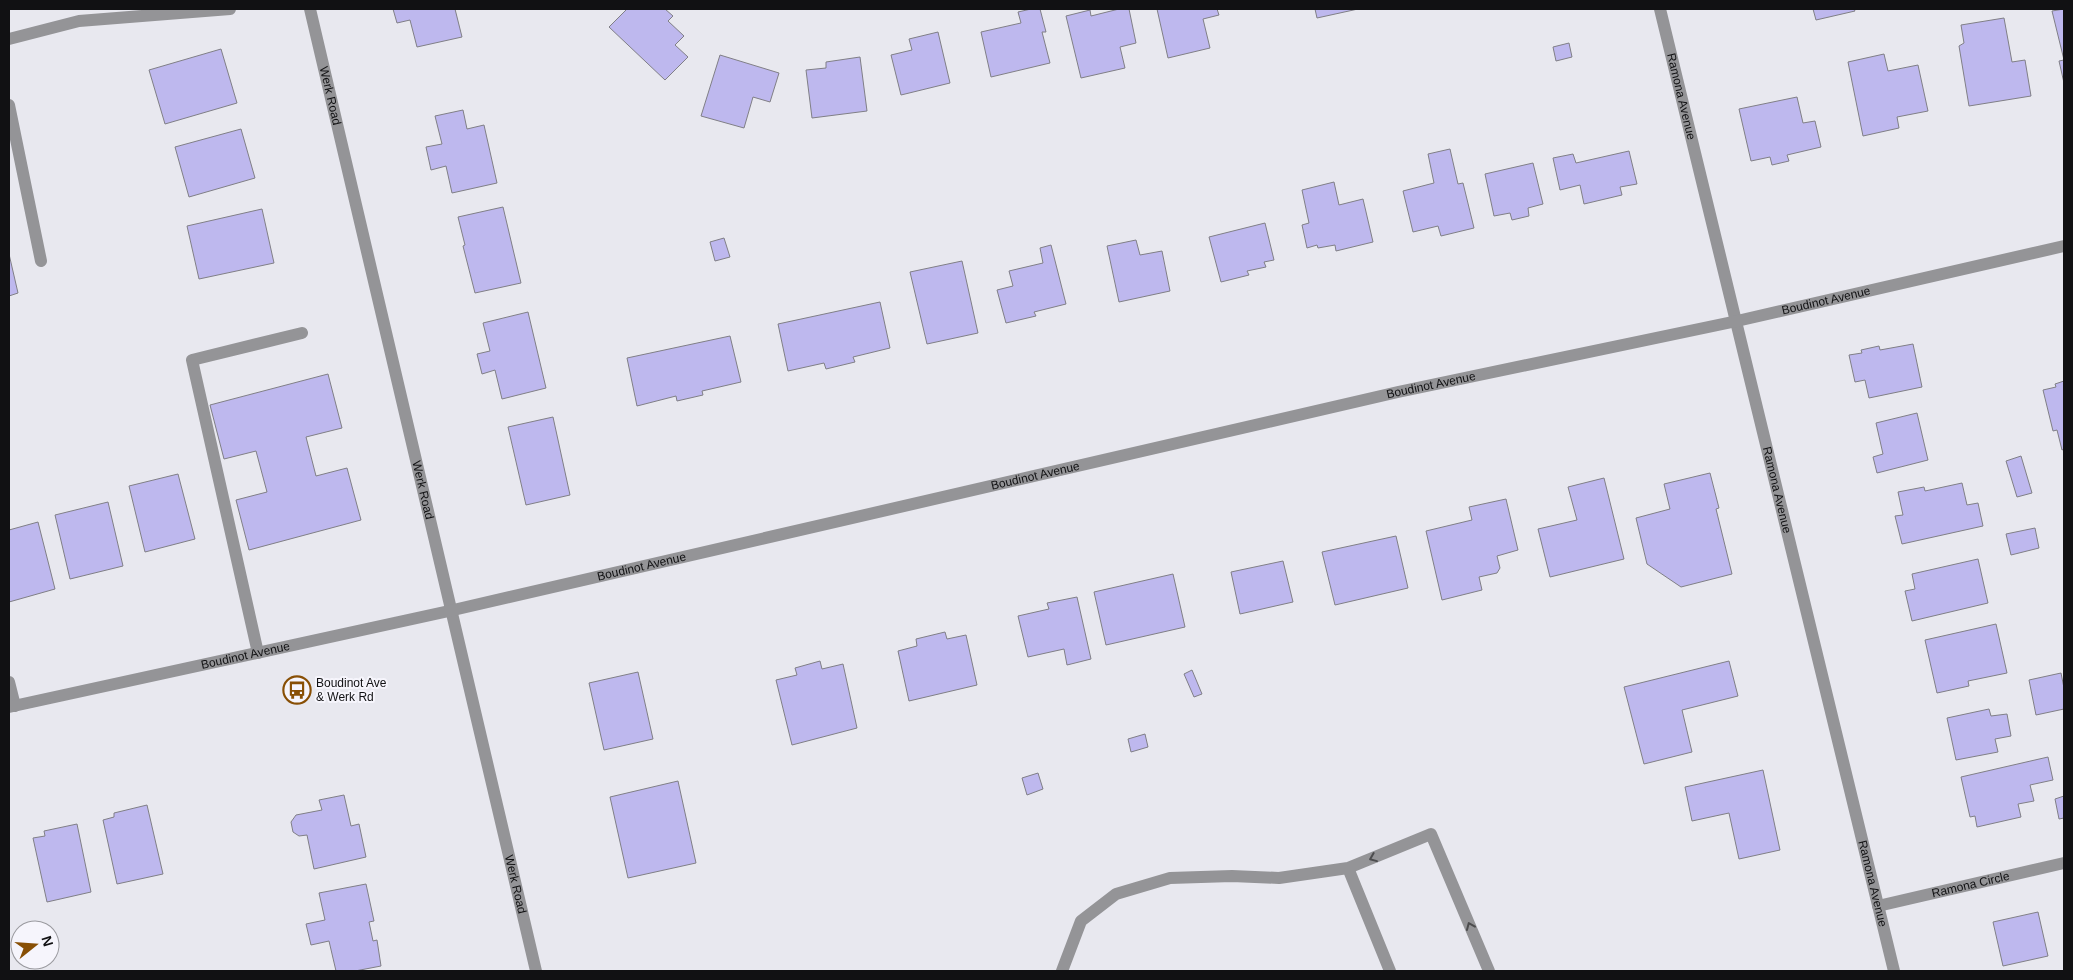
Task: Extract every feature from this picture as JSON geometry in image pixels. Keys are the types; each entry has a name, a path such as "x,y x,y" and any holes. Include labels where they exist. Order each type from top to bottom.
{"street":[{"path":"9,39 79,21 230,9"},
{"name":"Werk Road","path":"310,9 449,611 536,971"},
{"name":"Ramona Avenue","path":"1660,9 1894,971"},
{"path":"9,105 41,261"},
{"name":"Boudinot Avenue","path":"12,706 449,611 1398,392 1737,321 2064,246"},
{"path":"258,653 192,360 302,333"},
{"path":"9,682 12,706"},
{"path":"1062,971 1081,920 1116,894 1170,878 1232,876 1279,878 1348,868 1431,834 1489,971"},
{"name":"Ramona Circle","path":"1878,906 2064,863"},
{"path":"1348,868 1390,971"}],"building":[{"path":"393,9 455,9 462,37 417,47 410,20 397,23"},
{"path":"627,9 665,9 673,16 668,21 684,36 675,45 688,57 665,80 609,27"},
{"path":"1040,9 1046,32 1042,32 1050,63 991,77 981,32 1021,23 1018,12"},
{"path":"1119,9 1129,9 1136,43 1120,47 1125,68 1081,78 1066,16 1090,10 1091,16"},
{"path":"1157,9 1217,9 1219,15 1203,19 1210,48 1168,58"},
{"path":"1315,9 1358,9 1317,18"},
{"path":"1813,9 1854,9 1855,11 1816,20"},
{"path":"2064,9 2064,60 2052,11"},
{"path":"2004,18 2012,62 2025,60 2031,96 1969,106 1959,46 1964,43 1961,25"},
{"path":"938,32 950,83 901,95 891,55 912,50 909,39"},
{"path":"1569,43 1572,57 1556,61 1553,47"},
{"path":"221,49 237,103 165,124 149,70"},
{"path":"1884,54 1888,71 1918,65 1928,111 1897,117 1899,128 1863,136 1848,62"},
{"path":"720,55 779,73 770,102 753,97 744,128 701,116"},
{"path":"860,57 867,111 812,118 806,70 826,68 826,62"},
{"path":"2064,60 2064,83 2059,61"},
{"path":"1797,97 1803,123 1815,121 1821,147 1787,155 1789,161 1772,165 1770,157 1751,161 1739,109"},
{"path":"463,110 467,129 484,125 497,183 452,193 446,166 431,170 426,147 442,144 435,116"},
{"path":"241,129 255,178 189,197 175,147"},
{"path":"1450,149 1458,184 1463,183 1474,228 1441,236 1438,226 1413,232 1403,191 1434,183 1428,154"},
{"path":"1629,151 1637,184 1620,187 1622,195 1584,204 1580,185 1560,190 1553,158 1573,154 1576,163"},
{"path":"1533,163 1543,204 1528,208 1529,216 1512,220 1510,213 1494,216 1485,174"},
{"path":"1334,182 1339,205 1363,199 1373,242 1336,251 1335,245 1318,248 1317,245 1307,248 1302,225 1309,223 1302,190"},
{"path":"503,207 521,283 475,293 458,217"},
{"path":"262,209 274,263 199,279 187,226"},
{"path":"1265,223 1274,260 1264,262 1266,267 1247,271 1249,275 1221,282 1209,237"},
{"path":"724,238 730,257 715,261 710,242"},
{"path":"1136,240 1140,255 1162,251 1170,291 1119,302 1107,246"},
{"path":"1051,245 1066,304 1034,312 1036,316 1006,323 997,290 1013,286 1009,271 1043,263 1040,248"},
{"path":"9,254 18,293 9,296"},
{"path":"962,261 978,333 927,344 910,272"},
{"path":"880,302 890,348 853,357 855,362 826,369 824,363 788,371 778,324"},
{"path":"528,312 546,388 502,399 495,370 482,374 477,354 490,351 483,323"},
{"path":"730,336 741,382 702,391 703,395 677,401 676,396 637,406 627,358"},
{"path":"1913,344 1922,387 1869,398 1865,380 1855,382 1849,355 1862,353 1861,350 1879,346 1880,350"},
{"path":"328,374 342,428 306,437 316,476 347,468 361,520 249,550 236,500 267,492 256,451 224,459 210,405"},
{"path":"2064,381 2064,449 2062,450 2057,430 2053,431 2043,390 2056,387 2055,384"},
{"path":"1917,413 1928,460 1877,473 1873,457 1883,454 1876,423"},
{"path":"553,417 570,495 526,505 508,427"},
{"path":"2021,456 2032,493 2017,497 2006,461"},
{"path":"1710,473 1719,508 1716,509 1732,574 1681,587 1647,564 1636,518 1670,509 1664,484"},
{"path":"178,474 195,539 145,552 129,486"},
{"path":"1604,478 1624,559 1550,577 1538,529 1577,520 1568,487"},
{"path":"1962,483 1967,505 1978,503 1983,526 1902,544 1895,516 1903,515 1898,492 1924,487 1925,491"},
{"path":"1506,499 1518,550 1497,556 1500,568 1497,573 1479,577 1482,590 1442,600 1426,531 1472,520 1469,507"},
{"path":"108,502 123,566 70,579 55,515"},
{"path":"38,522 55,589 9,602 9,530"},
{"path":"2035,528 2039,548 2011,555 2006,534"},
{"path":"1396,536 1408,588 1335,605 1322,552"},
{"path":"1978,559 1988,603 1912,621 1905,591 1915,589 1912,574"},
{"path":"1283,561 1293,602 1240,614 1231,572"},
{"path":"1173,574 1185,627 1106,645 1094,592"},
{"path":"1077,597 1091,659 1067,665 1064,649 1028,657 1018,616 1049,609 1047,603"},
{"path":"1996,624 2007,673 1968,681 1969,686 1937,693 1925,640"},
{"path":"945,632 947,639 966,635 977,685 909,701 898,651 917,646 916,639"},
{"path":"820,661 822,669 843,664 857,728 792,745 776,680 797,675 795,668"},
{"path":"1729,661 1738,696 1682,710 1692,752 1644,764 1624,687"},
{"path":"1192,670 1202,694 1194,697 1184,674"},
{"path":"638,672 653,739 604,750 589,683"},
{"path":"2061,673 2064,688 2064,709 2036,715 2029,680"},
{"path":"1989,709 1991,716 2007,714 2011,736 1995,739 1998,752 1956,760 1947,718"},
{"path":"1145,734 1148,747 1131,752 1128,739"},
{"path":"2048,757 2053,780 2030,785 2034,801 2018,804 2021,817 1977,827 1975,816 1970,817 1961,777"},
{"path":"1763,770 1780,850 1739,859 1729,813 1692,821 1685,787"},
{"path":"1038,773 1043,789 1027,795 1022,778"},
{"path":"678,781 696,863 628,878 610,797"},
{"path":"344,795 351,826 359,824 366,857 314,869 307,835 299,836 293,832 291,822 296,815 322,810 319,800"},
{"path":"2064,796 2064,818 2059,819 2055,799"},
{"path":"147,805 163,874 117,884 103,820 114,817 114,813"},
{"path":"77,824 91,892 47,902 33,838 45,836 44,831"},
{"path":"366,884 374,921 369,922 373,941 377,940 381,966 355,971 336,971 329,941 311,945 306,924 325,920 319,893"},
{"path":"2038,912 2048,956 2003,966 1993,922"}],"place":[{"name":"Boudinot Ave & Werk Rd","path":"297,690"}]}
